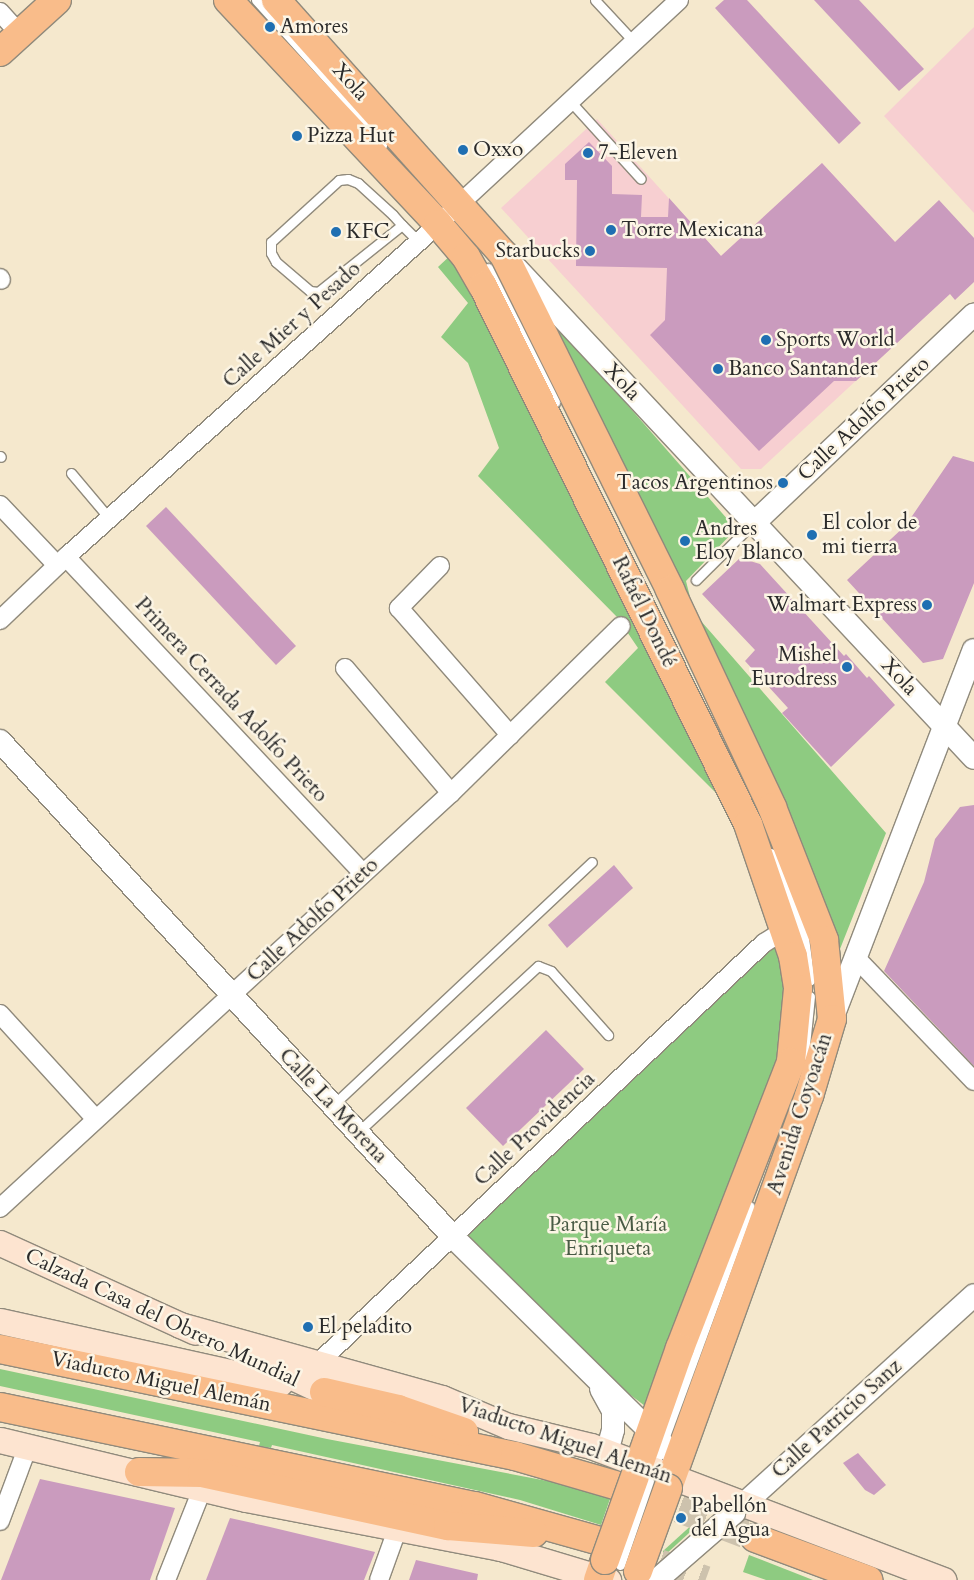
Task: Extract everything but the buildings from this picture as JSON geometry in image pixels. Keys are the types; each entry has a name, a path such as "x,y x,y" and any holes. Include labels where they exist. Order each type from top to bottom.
{"main road":[{"path":"0,52 56,0"},
{"name":"Xola","path":"228,0 443,220 494,258"},
{"name":"Xola","path":"276,0 443,220"},
{"name":"Rafaél Dondé","path":"443,220 483,286 748,824 793,956 798,989 796,1021"},
{"name":"Rafaél Dondé","path":"494,258 670,590 772,808 824,940 832,1019"},
{"name":"Avenida Coyoacán","path":"652,1467 809,1096 832,1019"},
{"name":"Avenida Coyoacán","path":"617,1569 791,1062 796,1021"},
{"name":"Calzada Casa del Obrero Mundial","path":"0,1243 324,1392"},
{"name":"Viaducto Miguel Alemán","path":"0,1321 324,1392"},
{"name":"Viaducto Miguel Alemán","path":"180,1325 442,1398 508,1426 556,1436 652,1467 739,1508 943,1580"},
{"name":"Viaducto Miguel Alemán","path":"0,1348 515,1456 652,1467"},
{"path":"324,1392 416,1414 515,1456"},
{"path":"0,1407 475,1506 617,1569"},
{"path":"0,1440 397,1530 617,1569"},
{"path":"139,1472 181,1471 221,1476 448,1526 516,1533 617,1569"},
{"path":"755,1538 868,1580"}],"street":[{"name":"Calle Mier y Pesado","path":"0,620 109,518 443,220 679,0"},
{"path":"0,12 20,34"},
{"name":"Xola","path":"494,258 754,523 945,726 973,753"},
{"name":"Calle Adolfo Prieto","path":"754,523 974,314"},
{"name":"Primera Cerrada Adolfo Prieto","path":"0,505 62,561 363,873"},
{"path":"440,566 399,608 510,735"},
{"name":"Calle Adolfo Prieto","path":"0,1208 451,793 621,626"},
{"name":"Avenida Coyoacán","path":"832,1019 857,959 974,650"},
{"path":"345,668 451,793"},
{"name":"Calle La Morena","path":"0,741 453,1237 588,1370 652,1467"},
{"name":"Calle Providencia","path":"318,1363 764,943 785,930"},
{"path":"857,959 974,1081"},
{"path":"0,1014 96,1119"},
{"name":"Calle Patricio Sanz","path":"617,1569 739,1508 974,1296"},
{"path":"588,1370 613,1410 613,1430 607,1452"},
{"path":"0,1521 28,1446"},
{"path":"166,1580 202,1487"},
{"path":"379,1580 397,1530"}],"lane":[{"path":"236,0 329,102 389,154 340,93 256,0"},
{"path":"595,0 634,42"},
{"path":"570,101 641,179"},
{"path":"402,225 358,183 348,179 339,180 271,242 271,253 276,262 310,291 318,292 402,225 443,220"},
{"path":"494,258 501,289 561,414"},
{"path":"71,473 109,518"},
{"path":"696,580 754,523"},
{"path":"677,655 764,838 796,913 809,963 810,1018 801,1069"},
{"path":"333,1105 592,862"},
{"path":"358,1132 538,966 551,970 608,1035"},
{"path":"652,1467 752,1199"}],"shaded area":[{"path":"974,27 974,213 884,116"},
{"path":"597,119 721,256 822,163 946,297 761,469 741,469 501,208"}],"green space":[{"path":"453,253 740,817 605,682 638,648 617,617 478,476 499,448 468,363 441,337 468,303 438,267"},
{"path":"533,297 736,529 686,581 694,613 886,833 840,949 672,578"},
{"name":"Parque María Enriqueta","path":"780,939 790,1026 649,1409 608,1378 460,1237"},
{"path":"0,1369 327,1439 558,1483 610,1499 601,1525 520,1500 272,1445 271,1448 259,1446 260,1442 0,1386"},
{"path":"695,1522 701,1522 664,1556 663,1551"},
{"path":"749,1555 813,1580 766,1580 743,1572"}],"tunnel":[{"path":"640,1494 755,1538"},
{"path":"620,1549 706,1580"}],"place":[{"name":"Amores","path":"270,27"},
{"name":"Pizza Hut","path":"297,136"},
{"name":"Oxxo","path":"463,150"},
{"name":"7-Eleven","path":"588,153"},
{"name":"Torre Mexicana","path":"611,230"},
{"name":"KFC","path":"336,232"},
{"name":"Starbucks","path":"590,251"},
{"name":"Sports World","path":"766,340"},
{"name":"Banco Santander","path":"718,369"},
{"name":"Tacos Argentinos","path":"783,483"},
{"name":"El color de mi tierra","path":"812,535"},
{"name":"Andres Eloy Blanco","path":"685,541"},
{"name":"Walmart Express","path":"927,605"},
{"name":"Mishel Eurodress","path":"847,667"},
{"name":"El peladito","path":"308,1327"},
{"name":"Pabellón del Agua","path":"681,1518"}]}
